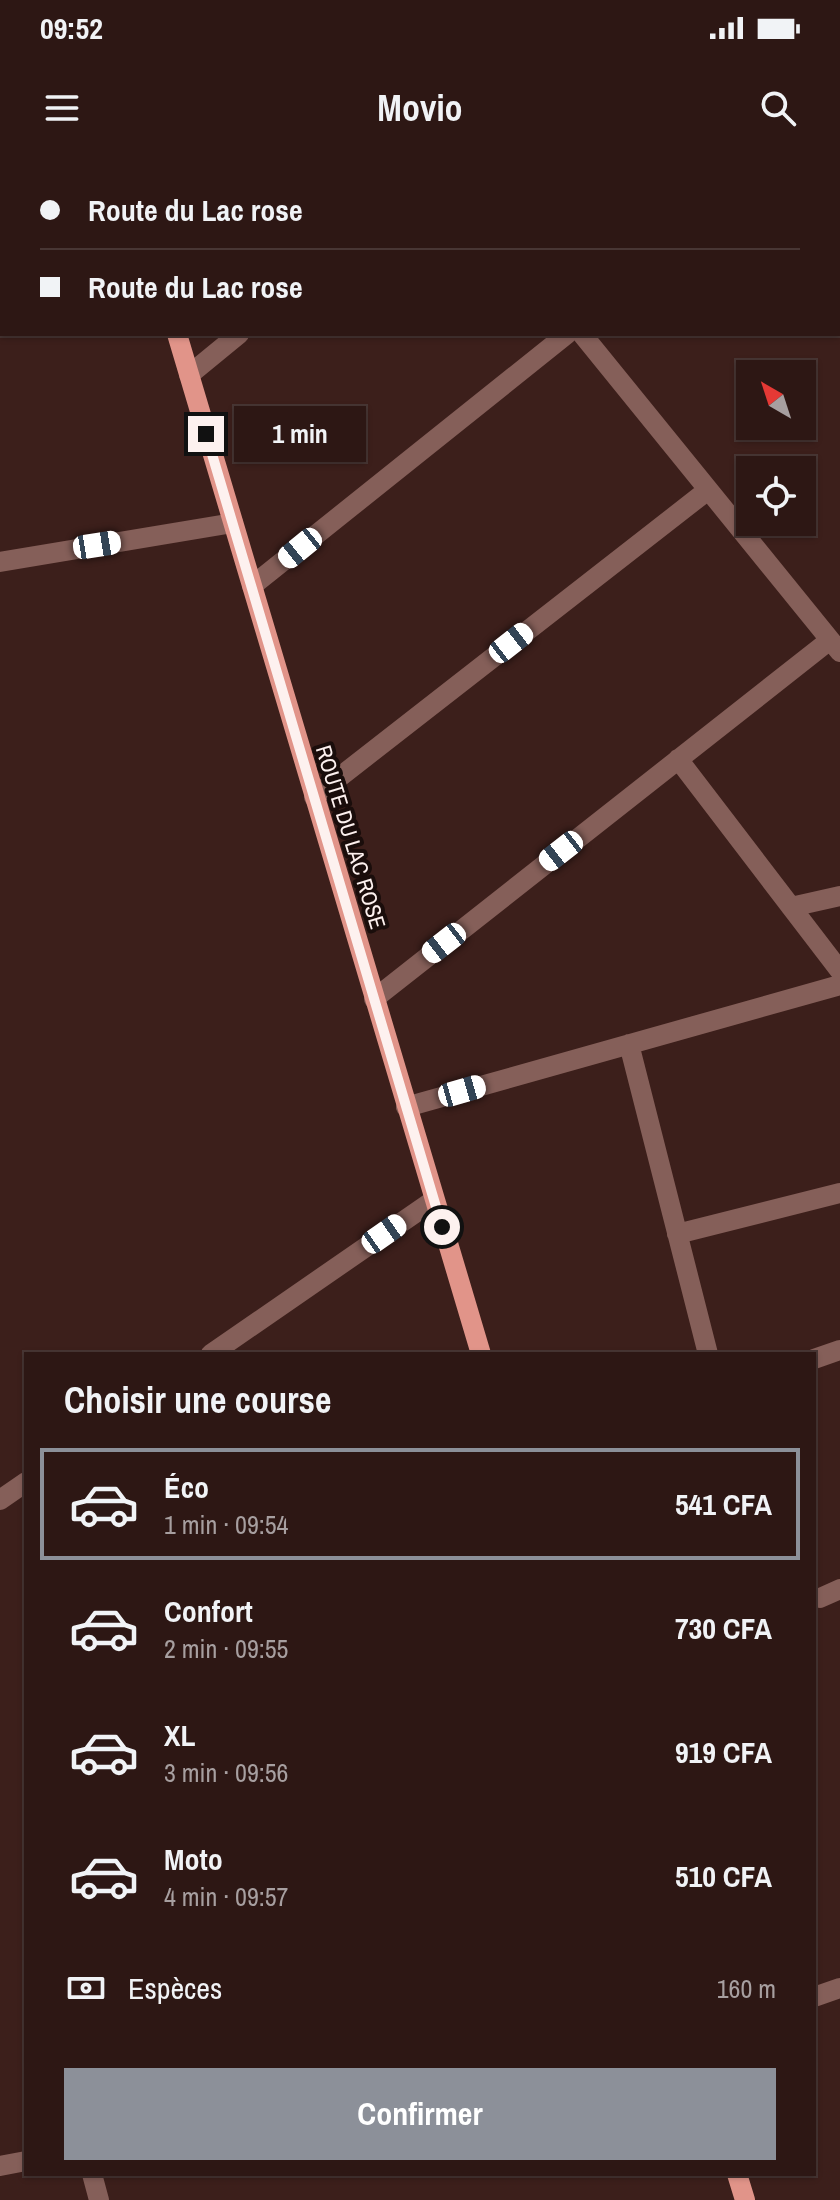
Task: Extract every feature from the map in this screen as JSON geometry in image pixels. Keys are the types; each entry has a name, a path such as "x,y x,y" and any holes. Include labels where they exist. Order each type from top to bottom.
{"main road":[{"name":"ROUTE DU LAC ROSE","path":"178,336 480,1352"},
{"path":"738,2176 745,2200"}],"street":[{"path":"189,375 237,336"},
{"path":"252,586 564,336"},
{"path":"374,999 678,759 835,646 584,336"},
{"path":"314,797 708,490"},
{"path":"0,562 233,523"},
{"path":"678,759 840,971"},
{"path":"791,907 840,896"},
{"path":"406,1107 840,985"},
{"path":"629,1044 707,1352"},
{"path":"677,1234 840,1193"},
{"path":"214,1352 434,1200"},
{"path":"816,1358 840,1350"},
{"path":"0,1500 24,1483"},
{"path":"820,1598 840,1589"},
{"path":"816,1996 840,1988"},
{"path":"0,2166 24,2161"},
{"path":"93,2176 99,2200"}],"route":[{"path":"206,434 442,1227"}]}
